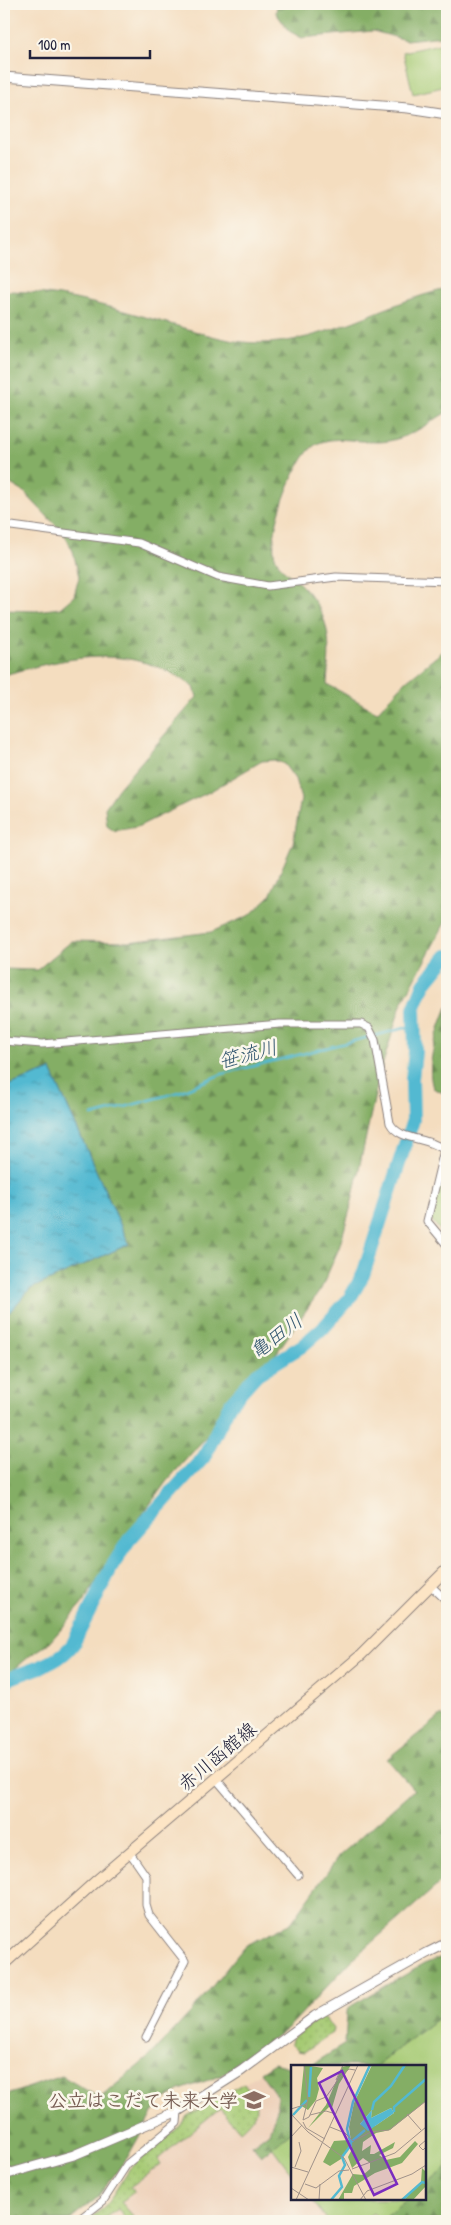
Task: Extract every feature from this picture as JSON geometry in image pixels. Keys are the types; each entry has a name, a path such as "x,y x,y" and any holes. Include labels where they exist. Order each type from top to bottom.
{"main road":[{"name":"赤川函館線","path":"4,1964 130,1853 362,1655 447,1569"}],"street":[{"path":"4,77 408,108 447,114"},
{"path":"4,525 140,543 218,577 268,586 336,578 447,581"},
{"path":"4,1041 42,1044 280,1024 362,1024 372,1032 375,1040 392,1128 402,1135 438,1144 444,1150 427,1221 447,1245"},
{"path":"430,1586 447,1601"},
{"path":"217,1780 298,1875"},
{"path":"130,1853 146,1876 146,1905 149,1915 185,1961 146,2037"},
{"path":"4,2175 74,2155 178,2112 241,2071 315,2016 427,1953 447,1944"},
{"path":"77,2221 103,2201 128,2164 177,2123 178,2112"}],"shaded area":[{"name":"公立はこだて未来大学","path":"447,1954 447,2221 86,2221 105,2207 130,2168 180,2126 187,2116 244,2084 274,2063 291,2068 291,2200 426,2200 426,2065 312,2065 345,2044 347,2012 351,2006 424,1964"}],"green space":[{"path":"277,4 447,4 447,51 443,36 406,40 373,31 302,38 289,31 276,13"},
{"path":"444,43 447,58 447,86 413,94 403,52"},
{"path":"447,289 447,412 414,432 393,440 374,442 333,440 315,445 299,465 291,481 278,517 274,548 279,564 312,598 324,621 329,644 327,684 377,712 406,681 447,648 447,919 401,1005 379,1076 351,1206 339,1248 321,1289 261,1375 166,1482 121,1544 82,1604 48,1644 31,1655 4,1678 4,1318 30,1289 129,1244 51,1070 4,1087 4,969 37,970 72,941 128,942 211,932 250,915 270,896 293,843 301,799 295,779 284,764 274,760 262,761 209,792 137,827 114,831 107,826 105,808 118,789 197,697 194,687 171,673 148,663 125,658 101,657 78,659 29,668 4,675 4,610 36,611 60,608 74,596 79,577 73,551 64,534 24,492 4,480 4,291 47,294 69,298 216,337 248,343 259,343 283,342 307,337 331,330 400,303"},
{"path":"447,1007 447,1095 433,1088 431,1068 434,1047"},
{"path":"447,1154 447,1239 430,1218"},
{"path":"442,1715 447,1722 447,1877 355,1957 289,2027 220,2076 180,2090 158,2103 127,2158 97,2198 69,2221 4,2221 4,2096 62,2076 100,2098 150,2056 192,2011 245,1946 291,1923 339,1856 414,1790 387,1759"},
{"path":"447,1955 447,2011 377,2065 312,2065 345,2044 347,2012 351,2006 424,1964"},
{"path":"447,2011 447,2168 426,2185 426,2065 377,2065"},
{"path":"322,2017 326,2019 333,2029 332,2033 304,2052 298,2051 291,2044 292,2038"},
{"path":"274,2063 291,2068 291,2132 261,2156 252,2145 269,2132 277,2110 277,2096 260,2072"},
{"path":"244,2083 253,2097 256,2108 255,2114 247,2125 240,2131 220,2108 158,2159 161,2164 130,2187 134,2192 121,2202 134,2217 128,2221 118,2209 102,2221 86,2221 105,2207 130,2168 180,2126 187,2116"},
{"path":"291,2132 291,2173 272,2147"},
{"path":"447,2168 447,2221 380,2221 407,2200 426,2200 426,2185"},
{"path":"312,2200 407,2200 380,2221 373,2213 362,2221 328,2221"}],"water":[{"path":"51,1070 129,1244 30,1289 4,1318 4,1087"}],"waterway":[{"name":"亀田川","path":"4,1681 50,1663 66,1652 73,1644 111,1568 129,1540 204,1457 230,1404 257,1374 302,1346 325,1326 350,1298 363,1275 413,1120 414,1009 424,984 447,956"},
{"name":"笹流川","path":"92,1116 179,1092 222,1074 413,1026"}],"place":[{"name":"公立はこだて未来大学","path":"254,2100"}]}
